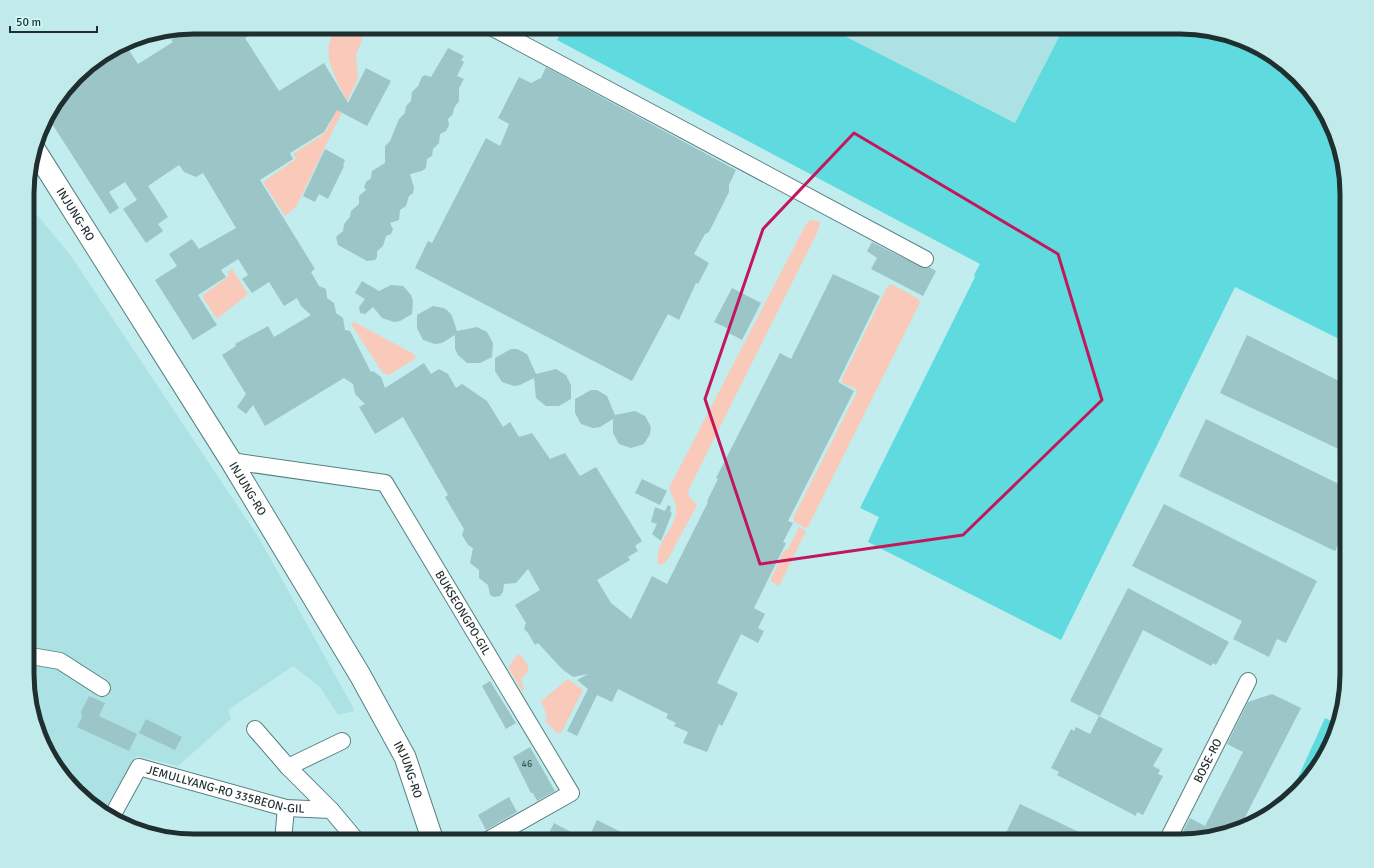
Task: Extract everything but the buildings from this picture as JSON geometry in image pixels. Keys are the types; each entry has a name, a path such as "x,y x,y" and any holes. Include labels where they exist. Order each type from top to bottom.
{"main road":[{"name":"INJUNG-RO","path":"38,156 231,461 360,675 405,757 431,834"}],"street":[{"path":"504,34 925,259"},
{"name":"BUKSEONGPO-GIL","path":"231,461 385,483 571,793 498,834"},
{"path":"34,655 60,661 102,688"},
{"name":"BOSE-RO","path":"1171,834 1248,681"},
{"path":"255,729 288,767 331,810 351,834"},
{"path":"288,767 342,741"},
{"name":"JEMULLYANG-RO 335BEON-GIL","path":"114,813 139,767 286,808 331,810"},
{"path":"284,834 286,808"}],"highlighted area":[{"path":"854,133 1058,254 1102,400 963,535 760,564 705,399 763,229"}],"shaded area":[{"path":"333,34 364,34 356,55 358,79 296,207 285,216 263,182 296,159 293,154 325,133 332,119 328,110 346,99 330,63 329,45"},
{"path":"841,34 1060,34 1015,123"},
{"path":"34,211 71,256 259,538 355,711 338,715 320,687 293,666 228,710 231,719 178,766 137,756 105,807 81,787 55,754 42,725 35,695"},
{"path":"810,220 819,221 820,224 817,233 689,489 688,495 697,505 668,559 663,564 658,565 661,544 671,526 676,512 676,505 670,490 670,486 805,226"},
{"path":"232,269 248,294 217,319 202,296 229,276 227,272"},
{"path":"891,284 919,299 920,303 808,527 805,528 795,522 793,518 857,392 856,389 842,383 842,379 887,287"},
{"path":"354,322 414,354 416,358 389,375 383,373 351,324"},
{"path":"799,527 806,531 778,586 771,581 771,578 784,551 788,549"},
{"path":"517,655 521,655 528,666 528,672 521,678 524,690 522,691 508,667"},
{"path":"568,679 583,690 561,733 557,733 545,721 547,716 541,701"}],"water":[{"path":"560,34 841,34 1015,123 1060,34 1190,34 1231,42 1260,55 1293,81 1319,114 1332,143 1340,184 1340,340 1235,287 1061,640 868,542 879,517 860,508 975,277 974,275 980,264 557,40"},
{"path":"1325,718 1333,722 1319,754 1294,785"}]}
